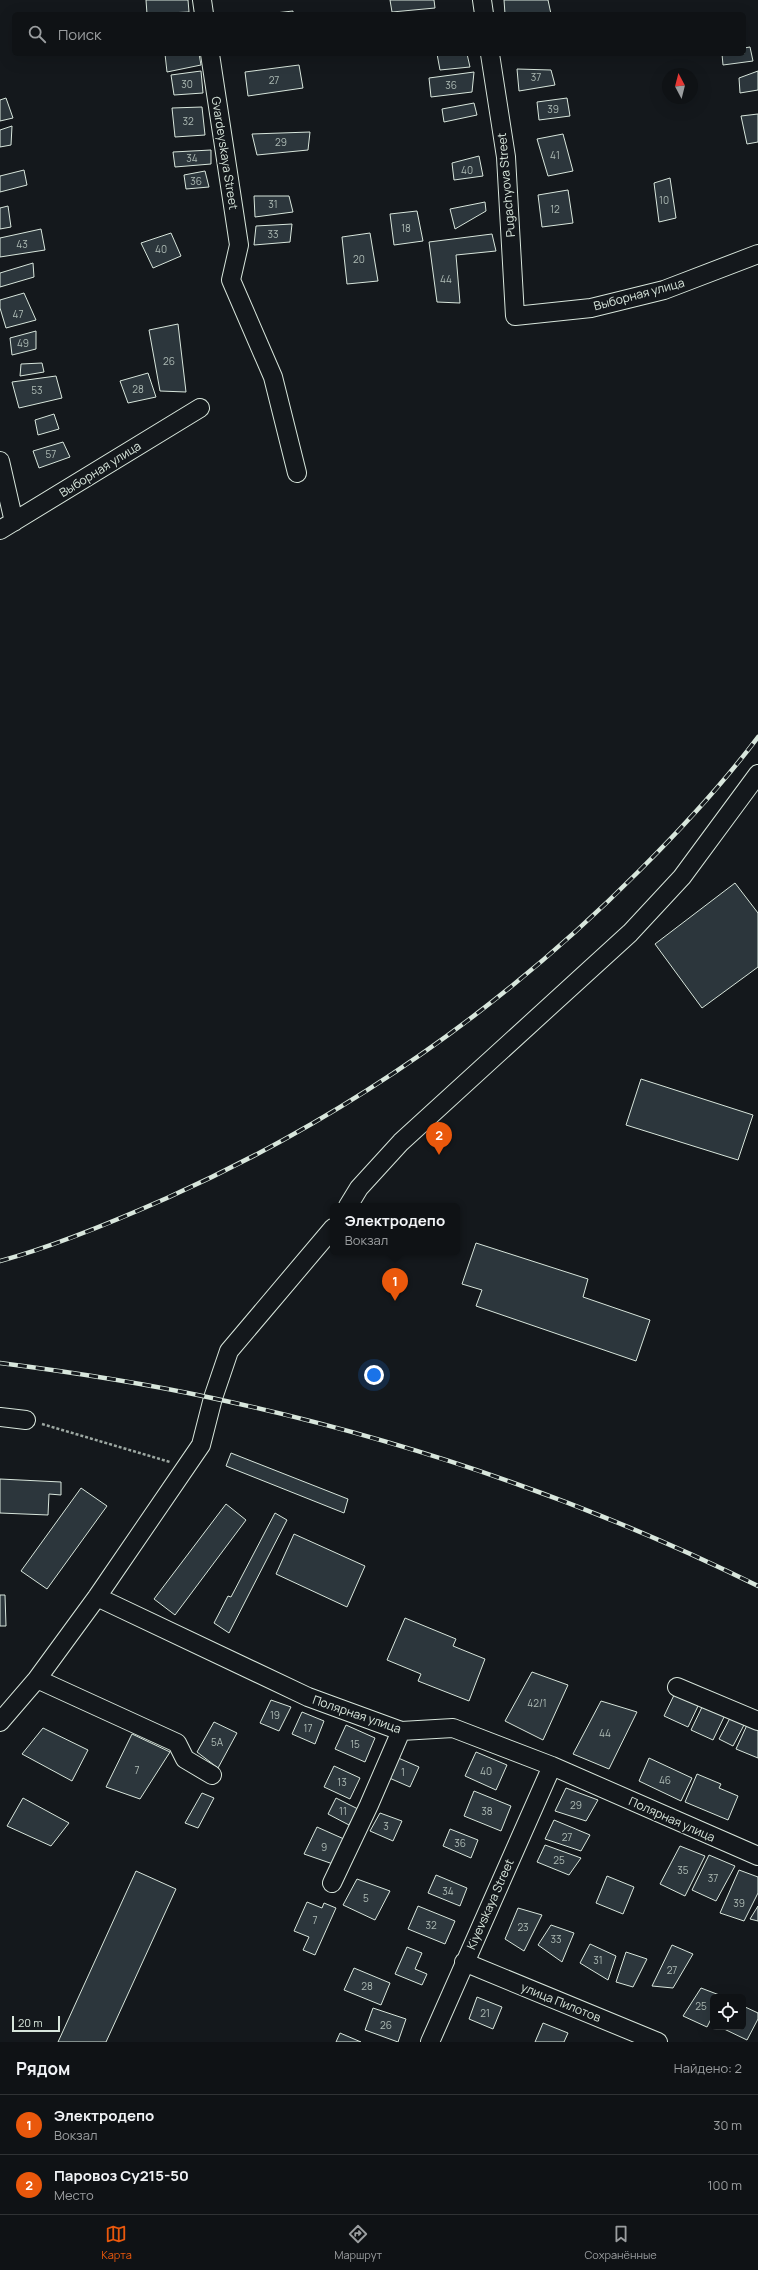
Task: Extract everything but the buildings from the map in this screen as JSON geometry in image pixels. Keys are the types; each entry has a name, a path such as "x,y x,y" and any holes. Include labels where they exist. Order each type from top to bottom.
{"street":[{"path":"202,0 204,12"},
{"path":"482,0 484,12"},
{"name":"Gvardeyskaya Street","path":"210,56 239,245 231,280 273,376 297,473"},
{"name":"Pugachyova Street","path":"490,56 506,157 515,316"},
{"name":"Выборная улица","path":"515,316 591,308 664,290 758,254"},
{"name":"Выборная улица","path":"7,526 200,408"},
{"path":"0,461 7,526"},
{"path":"350,1203 359,1188 401,1142 630,933 682,877 758,774"},
{"path":"0,1722 37,1678 97,1597 185,1466 201,1445 213,1398 229,1351 330,1232"},
{"path":"0,1417 26,1420"},
{"name":"Полярная улица","path":"97,1597 308,1697 401,1731 453,1728 552,1766 758,1856"},
{"path":"37,1678 177,1743 185,1759 212,1775"},
{"path":"677,1687 758,1721"},
{"path":"332,1883 369,1805 401,1731"},
{"name":"Kiyevskaya Street","path":"430,2042 464,1962 552,1766"},
{"name":"улица Пилотов","path":"464,1962 658,2042"}],"path":[{"path":"26,1420 185,1466"}],"railway":[{"path":"0,1261 64,1241 167,1198 233,1167 297,1133 358,1096 418,1056 477,1014 533,969 587,921 640,870 686,822 716,789 758,737"},
{"path":"0,1363 159,1387 282,1414 352,1432 491,1475 559,1500 627,1526 758,1586"}],"place":[{"name":"Паровоз Су215-50","path":"439,1155"},
{"name":"Электродепо","path":"395,1301"}]}
